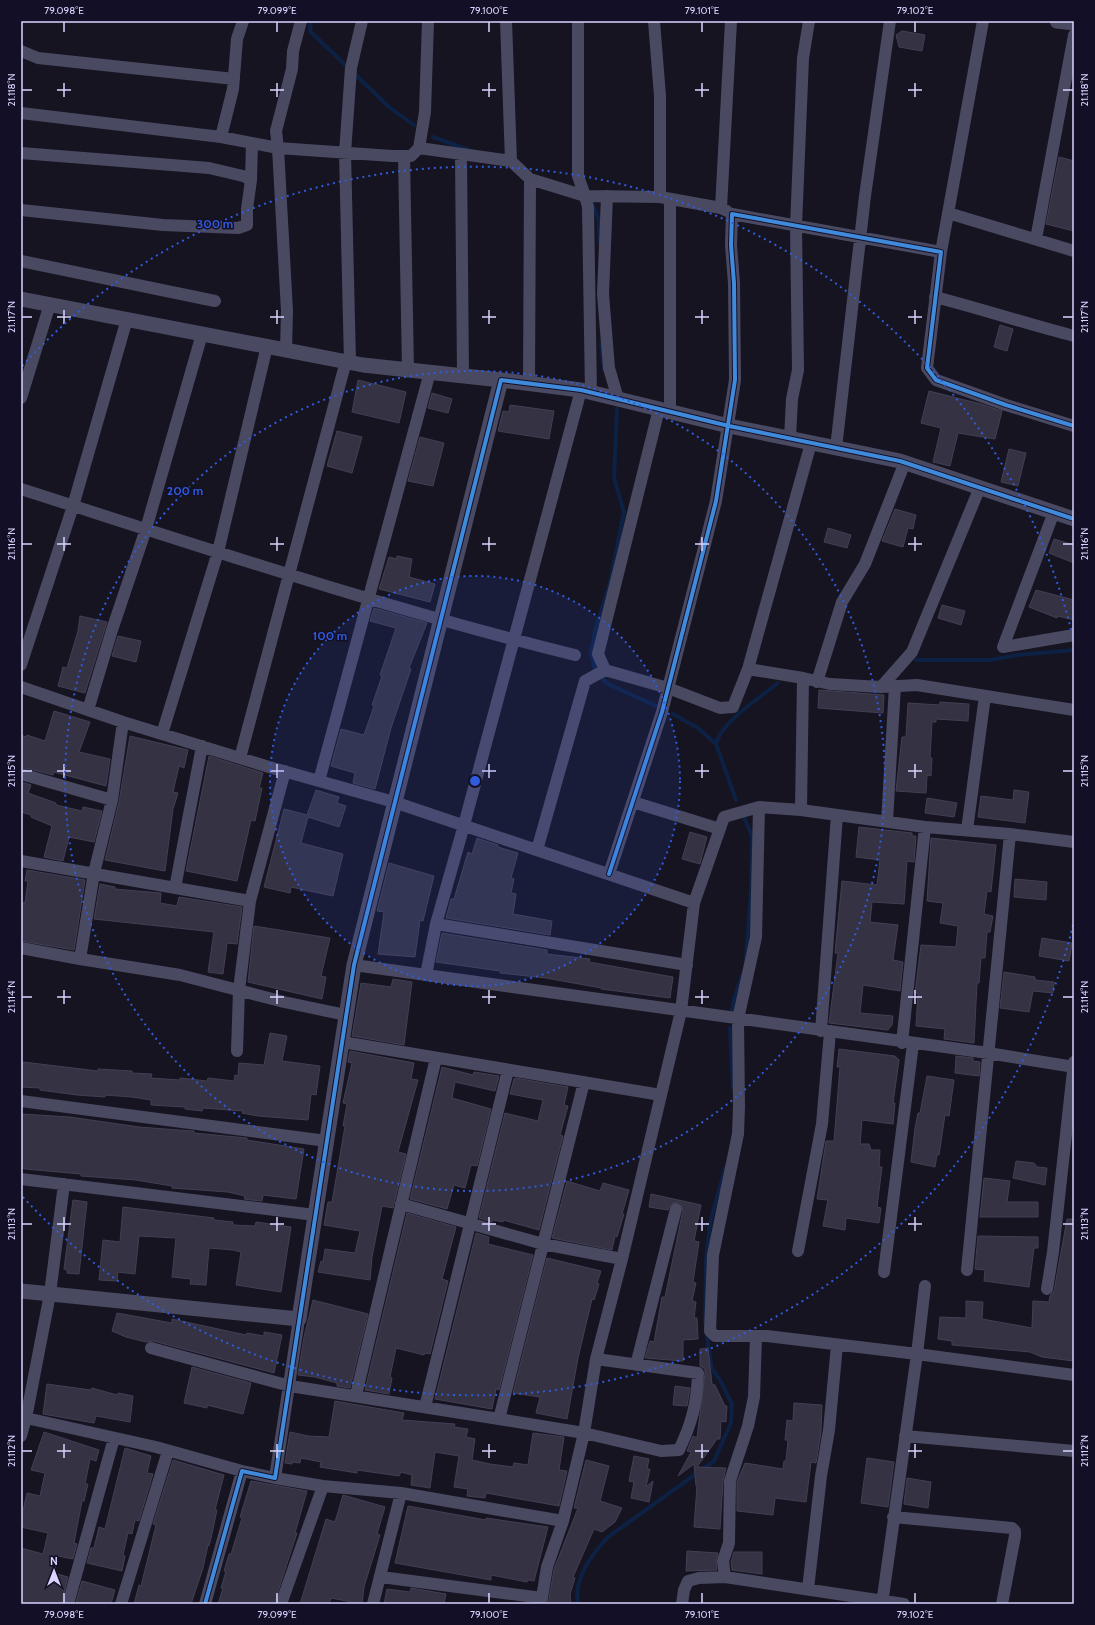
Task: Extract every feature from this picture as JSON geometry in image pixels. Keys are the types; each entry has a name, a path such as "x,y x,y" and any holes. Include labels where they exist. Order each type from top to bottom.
{"street":[{"path":"221,136 234,79 237,39 243,21"},
{"path":"286,350 287,311 276,131 292,69 293,51 301,21"},
{"path":"240,758 348,362 345,153 352,68 362,21"},
{"path":"21,113 221,136 278,148 411,156 419,148 425,112 428,21"},
{"path":"506,21 511,160"},
{"path":"578,21 578,176 594,196 609,368 618,399"},
{"path":"605,670 598,654 665,411 665,198 660,96 654,21"},
{"path":"721,208 731,21"},
{"path":"790,438 792,399 798,370 796,226 803,58 809,21"},
{"path":"836,448 860,237 890,21"},
{"path":"983,21 941,252 927,368 936,380 1006,405 1074,426"},
{"path":"1057,21 1074,23"},
{"path":"1036,239 1074,35"},
{"path":"21,51 38,58 234,79"},
{"path":"21,210 164,225 238,228 247,225 246,209 251,180 252,143"},
{"path":"419,148 511,160 530,179 594,196 665,198 721,208 732,214 941,252"},
{"path":"21,153 209,168 243,176 251,180"},
{"path":"461,154 464,376"},
{"path":"404,156 408,370"},
{"path":"529,384 530,179"},
{"path":"426,975 436,924 514,640 586,392 588,207 594,196"},
{"path":"948,213 1074,251"},
{"path":"609,874 662,712 716,501 729,426 735,364 734,283 731,245 732,214"},
{"path":"21,261 215,301"},
{"path":"935,297 990,311 1024,323 1074,336"},
{"path":"21,299 348,362 501,380 586,392 729,426 905,462 1074,519"},
{"path":"21,398 50,304"},
{"path":"21,666 73,506 127,319"},
{"path":"88,710 112,630 146,529 202,334"},
{"path":"162,734 218,552 267,346"},
{"path":"319,781 430,372"},
{"path":"275,1478 354,965 501,380"},
{"path":"537,850 585,681 605,670 668,688 720,708 733,707 748,669 811,443"},
{"path":"817,682 842,602 865,564 905,462"},
{"path":"881,687 912,652 980,487"},
{"path":"21,489 368,600 575,655"},
{"path":"1054,512 1003,647 1074,635"},
{"path":"748,669 830,684 881,687 917,685 1074,710"},
{"path":"801,810 803,678"},
{"path":"886,821 896,686"},
{"path":"21,687 123,722 240,758 394,802 694,903"},
{"path":"967,830 985,696"},
{"path":"80,959 94,873 112,800 123,722"},
{"path":"175,888 202,746"},
{"path":"237,1051 239,990 250,901 285,771"},
{"path":"21,774 112,800"},
{"path":"632,802 720,829"},
{"path":"759,807 756,937 738,1019 738,1134 713,1255 710,1331 715,1336 756,1336 917,1354 1074,1375"},
{"path":"381,1577 542,1601 547,1567 563,1521 584,1433 596,1359 622,1260 681,1011 694,903 724,817 759,807 801,810 925,827 1010,834 1074,842"},
{"path":"798,1251 822,1124 825,1032 837,815"},
{"path":"884,1272 907,1043 925,827"},
{"path":"968,1270 1010,834"},
{"path":"21,864 94,873 250,901"},
{"path":"436,924 687,965"},
{"path":"21,948 180,975 346,1015"},
{"path":"354,965 825,1032 988,1053 1074,1067"},
{"path":"342,1042 662,1095"},
{"path":"356,1395 436,1058"},
{"path":"1047,1289 1054,1252 1074,1062"},
{"path":"425,1407 508,1070"},
{"path":"499,1419 584,1082"},
{"path":"21,1101 327,1141"},
{"path":"21,1179 315,1216"},
{"path":"21,1436 26,1418 26,1393 50,1294 64,1184"},
{"path":"401,1204 543,1244 622,1260"},
{"path":"636,1364 676,1209"},
{"path":"882,1602 917,1354 925,1286"},
{"path":"21,1291 299,1319"},
{"path":"725,1577 723,1561 729,1543 730,1481 748,1426 754,1397 756,1336"},
{"path":"808,1589 821,1476 830,1430 836,1345"},
{"path":"151,1348 290,1386 356,1395 584,1433 661,1451 679,1450 688,1432 697,1401 698,1373 596,1359"},
{"path":"26,1418 168,1450 242,1471 275,1478 323,1486 401,1493 563,1521"},
{"path":"905,1436 1074,1452"},
{"path":"68,1604 114,1438"},
{"path":"121,1604 168,1450"},
{"path":"205,1604 242,1471"},
{"path":"281,1604 323,1486"},
{"path":"373,1604 401,1493"},
{"path":"893,1517 1012,1528 1015,1531 1015,1536 1002,1604"},
{"path":"682,1604 684,1590 688,1581 699,1578 725,1577 808,1589 882,1602 904,1604"}],"building":[{"path":"902,31 925,35 922,51 899,47 896,35"},
{"path":"1059,157 1074,161 1074,231 1046,224"},
{"path":"1000,325 1013,329 1007,351 994,347"},
{"path":"358,380 406,392 399,423 352,412"},
{"path":"929,391 981,404 1002,411 995,439 958,433 950,466 933,462 941,428 921,423"},
{"path":"432,393 452,399 448,413 428,408"},
{"path":"510,405 554,411 549,439 498,431 503,411 509,412"},
{"path":"337,431 362,437 352,473 327,466"},
{"path":"420,437 444,443 433,486 408,481"},
{"path":"1009,449 1026,453 1018,486 1001,482"},
{"path":"895,509 916,515 913,529 908,528 903,547 882,541"},
{"path":"828,528 851,535 847,548 824,542"},
{"path":"1054,539 1074,545 1074,563 1049,553"},
{"path":"397,556 412,559 409,577 435,584 430,602 379,589 389,557 397,559"},
{"path":"1036,590 1074,600 1074,620 1058,616 1057,618 1029,607"},
{"path":"942,605 965,611 961,625 938,618"},
{"path":"374,608 427,623 409,668 411,669 391,728 375,789 353,783 355,773 331,766 341,729 364,735 382,676 380,675 396,628 370,621"},
{"path":"80,616 107,622 85,693 58,686 63,667 67,668 78,631"},
{"path":"118,636 141,641 136,662 112,656"},
{"path":"819,690 884,695 883,713 818,708"},
{"path":"940,702 969,704 968,721 936,719 936,722 932,722 930,758 932,758 931,776 927,775 926,793 896,791 902,737 906,737 908,703 940,705"},
{"path":"54,711 90,722 79,752 110,759 106,786 54,772 53,775 21,767 21,735 26,737 27,735 45,741"},
{"path":"130,736 188,750 184,768 179,766 173,792 178,793 173,809 165,871 105,860 119,802"},
{"path":"209,756 263,773 259,788 262,788 255,821 251,820 237,881 186,871"},
{"path":"21,782 31,785 28,793 56,803 56,805 82,811 83,807 102,811 94,842 69,837 63,861 44,857 52,826 31,817 31,815 21,812"},
{"path":"316,790 339,797 337,803 346,806 339,827 308,817 301,843 343,854 333,896 291,887 290,893 264,887 284,809 307,815"},
{"path":"1014,790 1029,792 1025,823 978,817 981,796 1013,800"},
{"path":"927,798 957,803 954,817 925,813"},
{"path":"859,827 912,833 912,836 916,836 914,862 907,861 904,904 872,902 870,922 898,925 893,960 903,962 900,991 863,985 860,1013 893,1016 892,1025 888,1030 829,1023 838,953 835,953 842,881 877,885 880,860 856,857"},
{"path":"690,832 707,837 700,864 682,859"},
{"path":"477,838 498,845 498,847 518,853 511,878 514,879 511,893 516,894 513,914 552,921 550,935 446,918 451,899 454,899 468,852 472,854"},
{"path":"931,838 996,845 991,892 987,891 984,914 993,916 990,932 987,932 985,958 981,958 979,983 977,983 974,1043 944,1039 945,1029 916,1026 918,993 915,993 921,945 956,947 958,926 940,923 943,903 927,901"},
{"path":"389,863 434,876 423,921 420,920 415,957 378,954 384,912 377,911"},
{"path":"27,870 85,880 74,950 21,941 21,902 25,903 28,881 25,881"},
{"path":"1015,879 1047,882 1046,900 1014,897"},
{"path":"100,884 115,887 115,889 161,893 160,903 177,906 179,897 242,907 237,944 227,943 223,974 208,972 214,932 94,919"},
{"path":"254,926 330,938 321,976 326,977 322,999 248,982"},
{"path":"442,933 547,950 547,954 590,959 589,962 673,977 670,998 601,989 546,978 500,973 500,971 436,962"},
{"path":"1042,938 1072,943 1069,961 1039,956"},
{"path":"1004,972 1035,977 1035,980 1054,982 1053,993 1033,991 1029,1012 1000,1008"},
{"path":"393,979 412,982 404,1045 352,1036 361,983 391,987"},
{"path":"270,1033 287,1036 282,1061 320,1066 316,1095 311,1094 308,1120 258,1116 242,1113 243,1111 203,1108 202,1111 185,1109 185,1107 151,1105 151,1100 132,1097 77,1095 40,1090 40,1088 21,1087 21,1063 23,1062 98,1071 98,1069 132,1071 132,1073 152,1074 151,1078 180,1080 180,1078 207,1081 208,1078 234,1081 235,1075 238,1076 239,1063 264,1065"},
{"path":"839,1049 895,1056 899,1060 893,1103 895,1103 893,1124 862,1120 860,1144 869,1144 871,1150 880,1150 879,1167 882,1167 877,1207 881,1208 879,1223 846,1218 845,1230 823,1226 828,1200 817,1199 826,1141 834,1141 840,1067 837,1067"},
{"path":"350,1051 414,1063 411,1079 418,1080 398,1152 406,1154 393,1208 382,1206 372,1257 370,1280 318,1272 321,1261 323,1262 325,1249 355,1253 360,1231 324,1225 328,1202 332,1202 345,1126 343,1126 347,1104 343,1103 352,1063 348,1062"},
{"path":"956,1056 973,1058 973,1061 980,1062 979,1076 955,1073"},
{"path":"442,1067 473,1075 474,1072 499,1076 495,1091 455,1082 452,1098 491,1109 477,1166 471,1165 465,1188 454,1185 447,1209 410,1199"},
{"path":"927,1076 954,1080 949,1116 945,1115 939,1155 937,1155 935,1167 911,1162 915,1128 918,1113 920,1113"},
{"path":"515,1078 568,1087 564,1105 568,1106 560,1135 563,1136 539,1230 503,1220 503,1222 493,1220 492,1222 479,1218 505,1113 538,1121 543,1100 510,1094"},
{"path":"21,1114 70,1117 139,1127 194,1131 194,1133 247,1138 247,1140 304,1149 296,1199 263,1195 262,1201 251,1200 244,1199 245,1196 228,1192 172,1188 172,1186 136,1180 81,1176 81,1174 25,1169 21,1167"},
{"path":"1016,1161 1034,1163 1037,1167 1047,1168 1045,1185 1013,1178"},
{"path":"984,1178 1010,1181 1007,1202 1038,1202 1038,1217 980,1217"},
{"path":"567,1181 600,1191 603,1183 629,1190 622,1214 624,1214 617,1237 615,1236 612,1250 552,1238"},
{"path":"651,1194 701,1205 694,1241 699,1242 693,1282 696,1283 692,1301 696,1302 694,1318 697,1318 698,1339 683,1340 683,1361 645,1358 650,1341 654,1342 662,1297 665,1297 683,1210 681,1204 677,1202 671,1204 668,1210 649,1207"},
{"path":"73,1200 87,1202 79,1274 67,1273 67,1270 64,1269"},
{"path":"123,1207 214,1218 214,1220 233,1222 233,1225 255,1226 256,1222 291,1227 281,1292 236,1285 241,1252 233,1250 209,1248 206,1285 190,1284 191,1279 172,1277 176,1238 139,1236 135,1274 118,1272 117,1281 99,1280 103,1240 120,1242"},
{"path":"407,1213 456,1227 442,1279 448,1281 430,1354 425,1353 424,1355 396,1348 390,1377 392,1378 389,1394 365,1390"},
{"path":"1067,1219 1074,1219 1074,1361 1042,1357 1030,1352 952,1345 952,1341 938,1339 940,1317 966,1318 966,1301 983,1302 982,1319 1032,1328 1033,1301 1049,1302 1050,1296 1054,1291"},
{"path":"476,1233 489,1237 488,1244 533,1255 499,1390 496,1389 492,1409 435,1399"},
{"path":"978,1236 1038,1237 1038,1248 1034,1248 1029,1287 984,1281 985,1270 975,1269"},
{"path":"547,1258 601,1271 594,1300 592,1299 578,1358 567,1419 536,1413 540,1397 513,1393"},
{"path":"313,1300 368,1314 350,1388 337,1386 337,1383 315,1377 298,1375 304,1337"},
{"path":"117,1313 172,1323 172,1319 246,1335 247,1333 264,1336 264,1332 282,1335 274,1373 153,1341 146,1342 126,1337 112,1331"},
{"path":"708,1348 712,1384 715,1385 725,1406 727,1406 726,1422 721,1421 720,1439 717,1439 697,1467 726,1468 723,1481 720,1529 694,1527 697,1486 694,1464 678,1476 691,1452 687,1451 693,1436 697,1438 705,1373 705,1369 700,1366 700,1349"},
{"path":"192,1367 251,1383 243,1414 207,1405 207,1408 184,1403"},
{"path":"47,1384 91,1390 92,1388 117,1395 118,1393 133,1396 130,1422 96,1416 94,1423 43,1414"},
{"path":"675,1386 690,1388 687,1406 673,1405"},
{"path":"335,1401 404,1413 402,1420 455,1424 454,1427 468,1429 466,1437 475,1439 472,1460 490,1464 513,1467 514,1463 528,1465 533,1433 564,1437 559,1470 567,1471 559,1506 486,1493 485,1498 467,1496 468,1489 454,1487 459,1456 435,1452 430,1488 411,1485 412,1475 401,1472 399,1476 357,1470 357,1473 320,1467 321,1462 301,1458 300,1463 285,1463 290,1432 308,1436 329,1437"},
{"path":"794,1403 822,1405 821,1432 816,1463 811,1462 806,1502 775,1498 773,1515 737,1511 737,1482 745,1463 783,1469 784,1461 786,1461 788,1440 785,1440 787,1420 793,1421"},
{"path":"44,1432 99,1450 96,1461 90,1459 85,1484 88,1484 84,1501 82,1501 74,1543 77,1544 73,1559 58,1556 54,1573 68,1577 61,1604 21,1604 21,1548 43,1554 48,1533 21,1527 21,1511 23,1511 27,1493 40,1496 45,1473 31,1470"},
{"path":"125,1448 151,1456 147,1473 153,1474 139,1521 135,1520 132,1534 128,1533 123,1555 125,1556 122,1571 87,1563 91,1548 94,1548 99,1527 105,1529"},
{"path":"634,1456 649,1459 647,1469 650,1469 646,1487 653,1481 649,1502 631,1498 634,1482 629,1481"},
{"path":"867,1458 894,1462 888,1507 861,1503"},
{"path":"173,1460 224,1475 215,1510 217,1510 209,1546 208,1545 203,1568 191,1604 134,1604 139,1585 141,1586 156,1525 153,1524"},
{"path":"586,1460 609,1466 600,1501 622,1508 615,1522 602,1532 594,1529 573,1577 575,1578 570,1594 571,1604 546,1604 549,1599 554,1569 578,1508 574,1508"},
{"path":"907,1478 931,1482 928,1508 904,1504"},
{"path":"251,1481 307,1491 295,1533 297,1533 274,1604 218,1604 223,1588 221,1588 226,1571 224,1571 242,1518 240,1517"},
{"path":"343,1495 385,1507 377,1534 380,1535 364,1587 362,1604 331,1598 329,1604 300,1604 326,1519 335,1522"},
{"path":"408,1506 486,1520 486,1518 548,1527 534,1581 528,1580 527,1582 491,1575 491,1580 395,1563"},
{"path":"687,1551 718,1553 716,1562 717,1570 686,1571"},
{"path":"734,1552 762,1552 762,1574 732,1570 731,1562"},
{"path":"82,1581 115,1590 111,1604 85,1604 76,1602"},
{"path":"411,1588 446,1594 444,1604 384,1604 387,1589 410,1592"}],"waterway":[{"path":"311,21 310,31 389,107 414,125"},
{"path":"433,137 469,150"},
{"path":"593,205 599,221 599,241"},
{"path":"601,344 604,369"},
{"path":"617,409 614,478 624,512 610,582 595,631 591,652 594,667 606,683 656,706"},
{"path":"916,660 991,660 1017,655 1074,650"},
{"path":"736,800 716,744 725,727 733,719 778,683"},
{"path":"673,714 698,728 716,744"},
{"path":"743,815 752,836 751,892 746,957"},
{"path":"732,1010 742,976"},
{"path":"730,1028 733,1088"},
{"path":"705,1323 706,1261 710,1223 725,1168"},
{"path":"578,1604 578,1586 585,1568 590,1559 608,1537 714,1461 731,1423 732,1404 720,1380 712,1369 706,1331"}],"cycle path":[{"path":"609,874 662,712 716,501 735,380 734,283 731,245 732,214 941,252 927,368 936,380 1006,405 1074,426"},
{"path":"205,1604 242,1471 275,1478 354,965 501,380 581,390 729,426 900,461 1074,519"}]}
